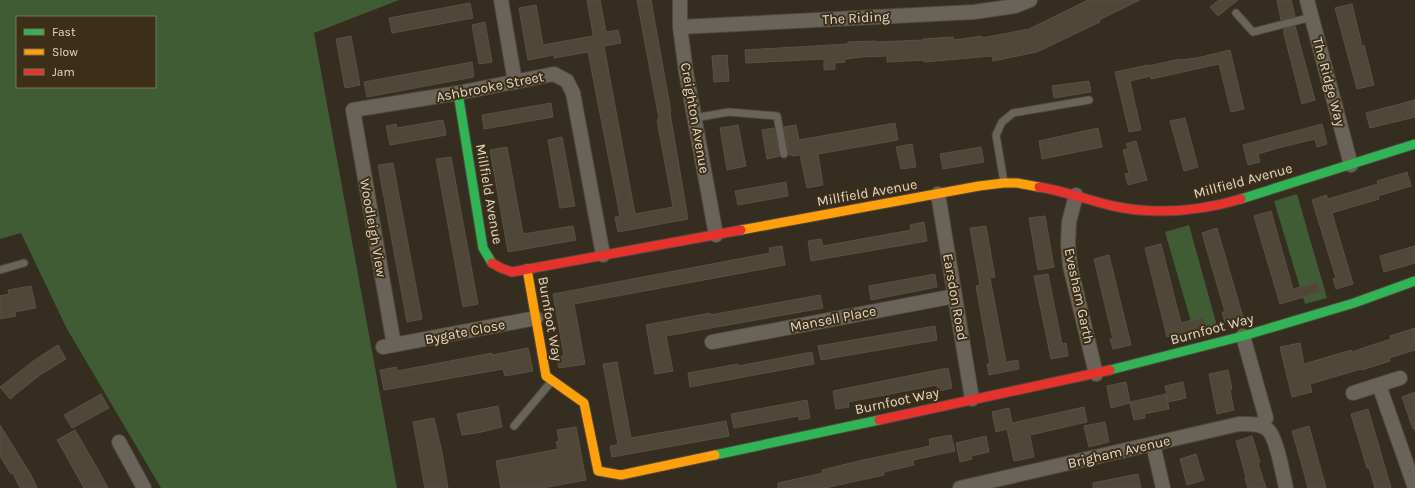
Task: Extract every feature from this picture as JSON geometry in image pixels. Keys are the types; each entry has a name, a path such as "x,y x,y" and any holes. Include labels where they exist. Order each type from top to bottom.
{"street":[{"path":"501,0 509,54 515,82"},
{"name":"Creighton Avenue","path":"680,0 680,26 686,72 716,235"},
{"name":"The Riding","path":"680,26 974,12 1015,6 1030,0"},
{"name":"The Ridge Way","path":"1307,0 1351,165"},
{"name":"Ashbrooke Street","path":"353,110 458,93 554,74 567,81 573,92 603,256"},
{"name":"Millfield Avenue","path":"458,93 483,248 489,260 499,268 512,272 1004,183 1017,183 1052,188 1114,206 1150,211 1188,210 1236,200 1415,144"},
{"name":"Woodleigh View","path":"353,110 389,346"},
{"name":"Earsdon Road","path":"938,194 972,399"},
{"name":"Evesham Garth","path":"1076,195 1069,222 1068,244 1070,266 1096,374"},
{"name":"Burnfoot Way","path":"527,269 546,376 584,402 598,471 621,475 972,399 1096,374 1243,336 1354,303 1415,281"},
{"name":"Mansell Place","path":"712,342 955,296"},
{"name":"Bygate Close","path":"389,346 536,318"},
{"path":"1243,336 1266,418 1260,426 1268,430 1274,438 1286,488"},
{"path":"1353,393 1400,378"},
{"path":"1379,385 1415,488"},
{"name":"Brigham Avenue","path":"960,488 1239,424 1260,426"},
{"path":"119,442 144,488"},
{"path":"1153,444 1163,488"}],"lane":[{"path":"1236,13 1253,32 1312,17"},
{"path":"1004,183 996,134 1002,122 1013,113 1089,100"},
{"path":"694,118 729,112 777,116 784,154"},
{"path":"0,270 24,263"},
{"path":"514,426 552,380"}],"green space":[{"path":"0,0 399,0 314,33 397,488 161,488 67,329 21,233 0,239"},
{"path":"1297,194 1327,298 1305,304 1274,201"},
{"path":"1189,225 1217,326 1194,332 1165,232"}],"building":[{"path":"587,0 600,0 606,32 618,30 621,43 604,46 635,214 673,207 657,120 659,119 637,0 651,0 688,219 618,232 615,217 620,216 588,52 554,58 554,55 528,60 519,8 536,5 543,45 593,36"},
{"path":"1088,0 1140,0 1099,20 1100,22 1037,52 993,61 992,56 924,62 924,60 887,62 887,56 862,57 845,59 845,62 835,63 835,69 824,70 824,59 746,63 745,50 848,44 848,42 923,40 953,37 954,40 982,36 982,38 1029,29"},
{"path":"1219,0 1238,0 1218,16 1210,7"},
{"path":"1277,0 1291,0 1295,16 1281,20"},
{"path":"470,3 473,18 392,33 389,18"},
{"path":"1352,4 1362,46 1364,45 1374,85 1357,89 1335,8"},
{"path":"485,22 492,62 479,64 472,25"},
{"path":"1295,26 1315,100 1302,104 1284,34 1284,29"},
{"path":"351,36 360,85 345,88 336,39"},
{"path":"1230,50 1244,109 1231,112 1219,64 1151,79 1151,76 1130,81 1141,130 1129,132 1115,72 1180,59 1197,58"},
{"path":"727,55 729,81 714,82 712,56"},
{"path":"472,62 474,77 367,97 364,82"},
{"path":"1089,81 1091,92 1054,98 1052,86"},
{"path":"1415,100 1415,117 1370,128 1366,113"},
{"path":"551,103 553,117 484,129 482,115"},
{"path":"1185,118 1198,167 1184,171 1170,121"},
{"path":"443,120 446,135 390,145 386,126 396,124 397,128"},
{"path":"895,123 898,140 818,154 823,185 807,188 800,155 789,155 784,127 796,125 799,140"},
{"path":"1322,124 1327,144 1317,147 1315,139 1282,147 1258,154 1260,162 1248,165 1243,145"},
{"path":"738,125 746,166 727,170 720,128"},
{"path":"774,128 780,156 767,159 762,130"},
{"path":"1098,128 1102,147 1042,159 1039,141"},
{"path":"562,137 575,206 560,208 548,140"},
{"path":"1136,141 1147,180 1128,185 1125,174 1129,173 1123,150 1128,149 1126,144"},
{"path":"912,144 916,167 901,169 896,147"},
{"path":"507,147 523,234 573,226 576,240 508,252 490,150"},
{"path":"981,147 984,162 943,169 940,154"},
{"path":"451,157 478,304 463,307 436,159"},
{"path":"393,163 422,319 407,322 378,165"},
{"path":"1407,172 1411,186 1378,196 1379,199 1332,213 1353,284 1336,289 1333,279 1336,278 1312,200 1326,195 1328,199 1378,184 1377,181"},
{"path":"786,182 788,196 738,205 735,191"},
{"path":"1271,211 1293,289 1318,282 1321,292 1280,304 1254,216"},
{"path":"1045,216 1054,267 1038,270 1029,218"},
{"path":"924,222 927,241 811,261 808,241 821,239 823,246 911,230 910,225"},
{"path":"986,226 995,277 990,278 1006,362 1018,360 1019,369 989,375 987,364 990,364 976,286 980,285 970,228"},
{"path":"1217,228 1243,317 1225,322 1222,312 1225,312 1202,233"},
{"path":"1161,244 1181,323 1204,317 1206,327 1167,337 1145,248"},
{"path":"782,246 785,265 574,304 585,364 559,368 557,357 564,356 553,294 770,253 769,248"},
{"path":"1415,246 1415,263 1384,272 1380,256"},
{"path":"1109,255 1131,345 1113,349 1110,339 1113,339 1094,259"},
{"path":"935,274 937,287 871,300 869,286"},
{"path":"1048,274 1062,344 1066,343 1068,356 1051,359 1034,276"},
{"path":"31,286 36,308 15,312 16,316 0,319 0,296 9,294 8,290"},
{"path":"820,295 823,308 666,336 673,371 655,374 646,325"},
{"path":"935,326 937,340 821,360 818,346"},
{"path":"1415,328 1415,350 1389,358 1390,361 1310,384 1312,392 1292,397 1280,347 1300,343 1304,364 1351,350 1352,352 1391,339 1390,336"},
{"path":"58,345 66,359 40,375 10,399 0,387 36,359"},
{"path":"528,348 533,371 505,376 503,369 384,390 380,370 397,367 397,371 492,353 492,355"},
{"path":"812,352 814,364 690,387 688,373 738,364 738,366"},
{"path":"617,362 631,438 726,421 729,436 612,457 610,446 618,445 603,364"},
{"path":"948,368 952,388 938,391 937,385 848,402 849,407 836,409 833,391"},
{"path":"1228,370 1234,410 1217,414 1209,374"},
{"path":"1126,382 1130,402 1166,394 1169,409 1144,414 1145,418 1134,420 1130,403 1111,408 1107,386"},
{"path":"1183,382 1186,398 1168,402 1165,386"},
{"path":"1415,392 1415,429 1413,429 1402,397"},
{"path":"101,394 109,408 72,428 64,415"},
{"path":"807,400 810,418 799,420 799,416 734,428 731,414"},
{"path":"498,406 502,427 462,435 457,414"},
{"path":"1084,407 1087,422 1030,435 1034,457 1014,461 1007,429 996,432 992,412 1009,408 1012,423"},
{"path":"1368,409 1391,488 1375,488 1369,468 1367,468 1351,414"},
{"path":"434,418 448,488 425,488 424,483 413,422"},
{"path":"1105,422 1109,442 1089,447 1084,426"},
{"path":"0,425 31,475 37,488 20,488 13,473 11,474 0,456"},
{"path":"1309,426 1326,488 1308,488 1292,431"},
{"path":"576,427 586,480 543,488 501,488 496,461 558,449 556,442 559,441 557,430"},
{"path":"75,430 108,488 84,488 57,440"},
{"path":"951,435 955,451 913,460 914,465 884,472 884,475 825,488 778,488 778,483 823,473 822,470 863,460 930,446 929,439"},
{"path":"986,436 989,452 971,456 972,459 960,462 956,443"},
{"path":"1252,436 1260,462 1258,463 1266,488 1248,488 1245,478 1246,477 1236,441"},
{"path":"1196,454 1204,480 1187,485 1180,459"},
{"path":"1138,474 1141,488 1093,488 1093,483"}],"traffic: fast":[{"path":"458,93 483,248 492,263"},
{"path":"1241,199 1415,144"},
{"path":"1110,370 1243,336 1354,303 1415,281"},
{"path":"715,455 879,420"}],"traffic: slow":[{"path":"741,230 979,186 1017,183 1039,187"},
{"path":"527,269 546,376 584,403 598,471 621,475 715,455"}],"traffic: jam":[{"path":"1039,187 1113,206 1129,209 1161,211 1194,209 1241,199"},
{"path":"492,263 512,272 741,230"},
{"path":"879,420 1110,370"}]}
